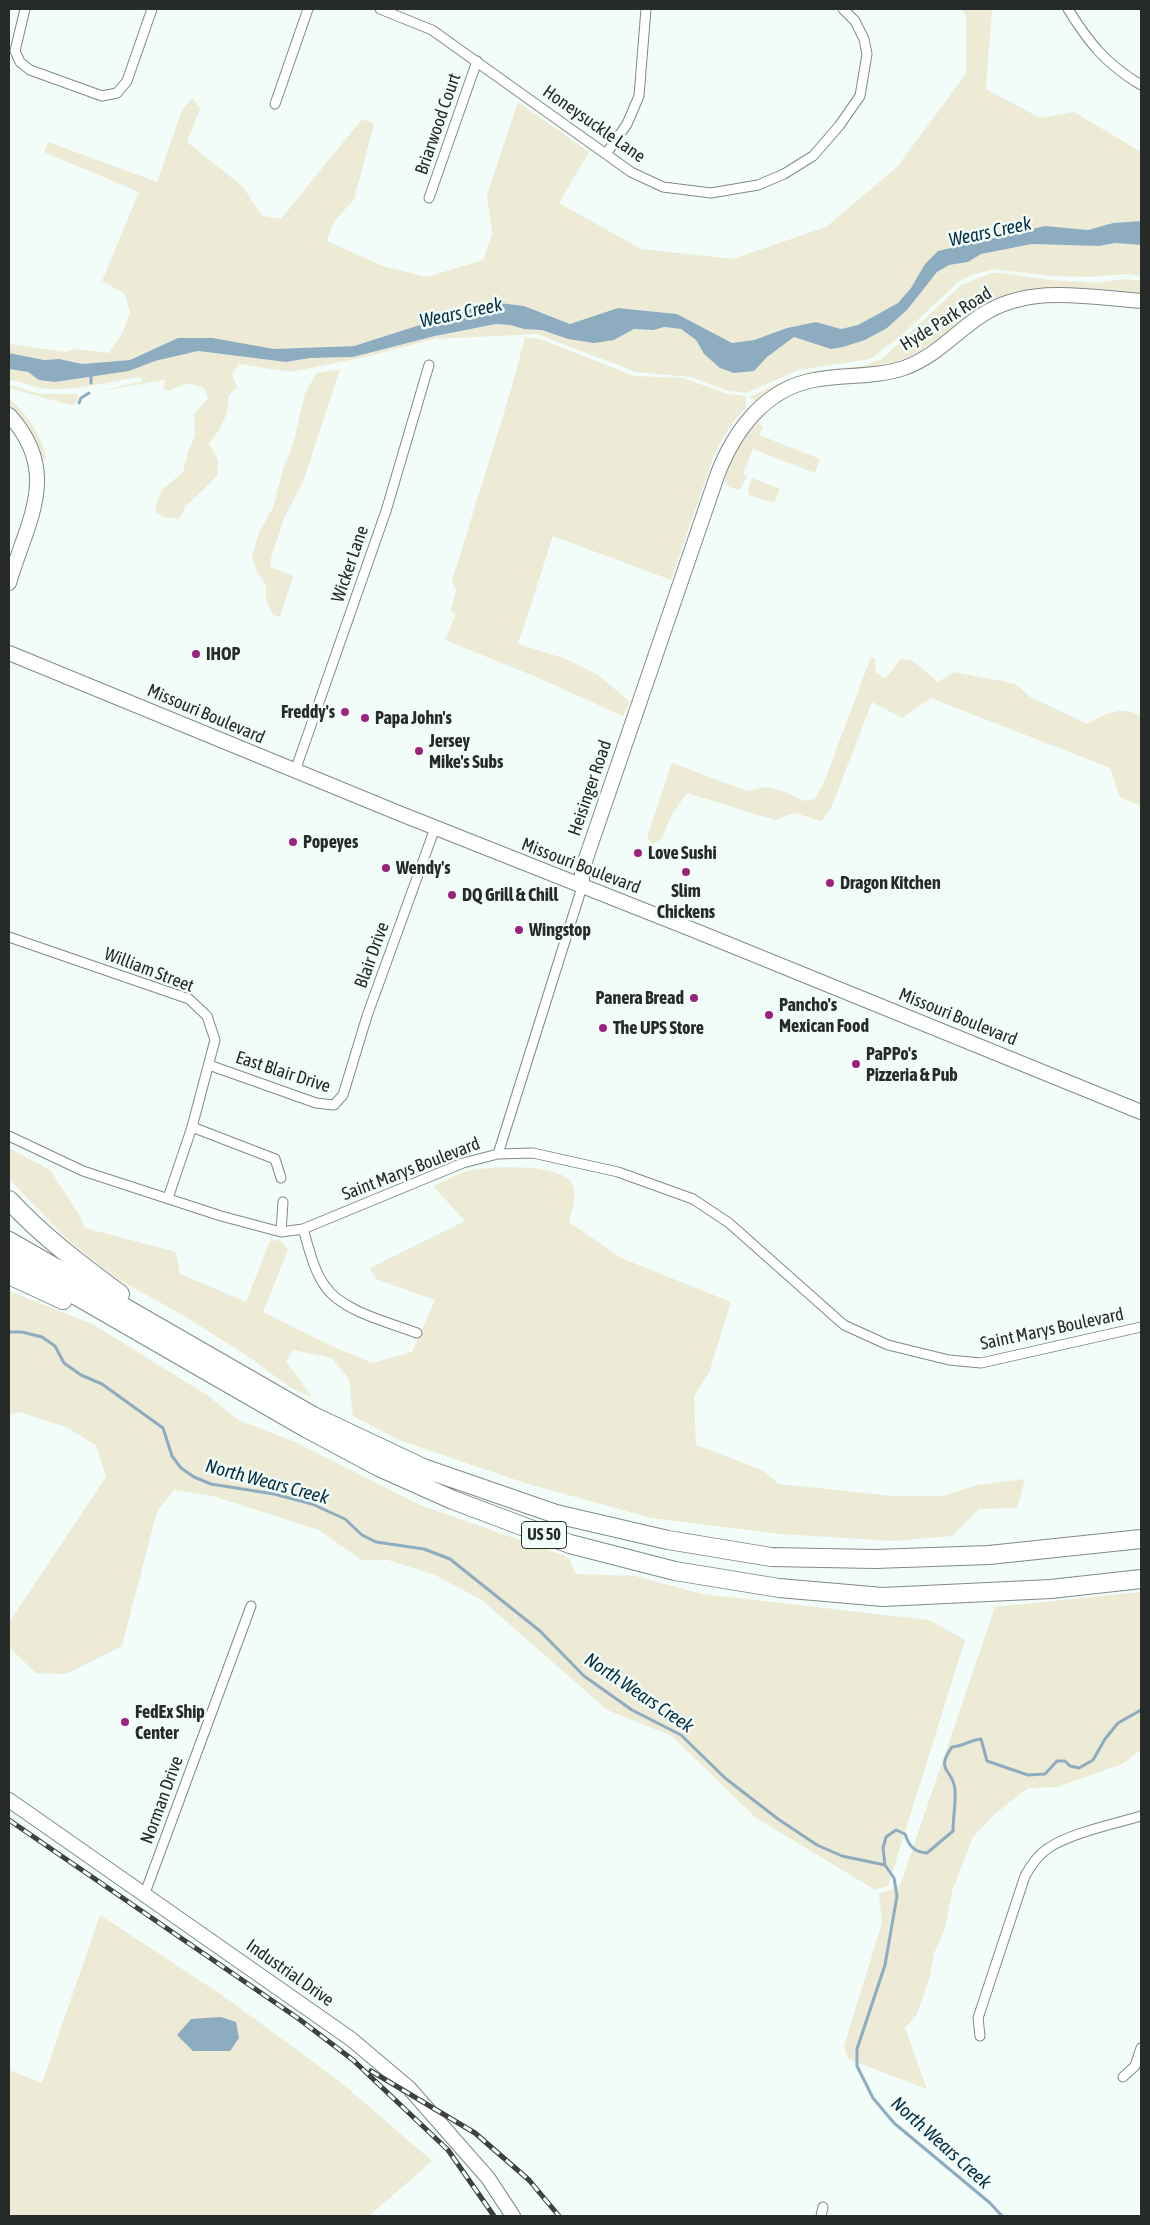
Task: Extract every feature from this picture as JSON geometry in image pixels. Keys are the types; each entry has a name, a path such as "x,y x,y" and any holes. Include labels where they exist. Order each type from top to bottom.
{"highway":[{"path":"9,1200 24,1217 58,1247 195,1350"},
{"name":"US 50","path":"9,1241 195,1350 313,1416 423,1468 556,1514 668,1540 771,1556 874,1559 989,1556 1141,1539"},
{"name":"US 50","path":"9,1257 306,1428 379,1466 453,1500 570,1544 675,1571 779,1588 883,1597 1051,1589 1141,1579"},
{"path":"9,1275 170,1349"}],"main road":[{"name":"Hyde Park Road","path":"711,494 726,454 736,434 758,408 776,395 793,387 813,380 879,374 920,362 946,345 983,314 1017,300 1048,294 1141,301"},
{"path":"9,415 28,442 35,462 37,485 34,512 9,583"},
{"name":"Heisinger Road","path":"582,887 582,870 711,494"},
{"name":"Missouri Boulevard","path":"9,653 435,828 1141,1112"},
{"name":"Industrial Drive","path":"9,1800 145,1893 350,2039 409,2088 488,2178 513,2216"}],"street":[{"path":"25,9 15,51 20,62 30,70 102,96 117,93 127,81 152,9"},
{"path":"275,104 308,9"},
{"name":"Honeysuckle Lane","path":"380,9 432,30 631,172 664,187 711,193 758,186 784,174 813,156 839,126 860,96 867,54 864,39 858,27 843,9"},
{"path":"606,154 627,124 639,96 646,9"},
{"path":"1068,9 1085,37 1106,62 1141,85"},
{"name":"Briarwood Court","path":"430,198 476,61"},
{"name":"Wicker Lane","path":"295,771 386,511 430,365"},
{"name":"Blair Drive","path":"343,1094 366,1016 435,828"},
{"name":"Heisinger Road","path":"498,1154 582,887"},
{"name":"William Street","path":"9,937 189,999 207,1016 215,1040 192,1127 168,1198"},
{"name":"East Blair Drive","path":"209,1065 316,1103 334,1104 343,1094"},
{"path":"192,1127 275,1159 281,1178"},
{"name":"Saint Marys Boulevard","path":"9,1136 83,1171 281,1232 303,1229 463,1163 498,1154 533,1153 618,1172 692,1199 729,1223 844,1325 888,1344 949,1360 982,1363 1141,1327"},
{"path":"281,1232 283,1202"},
{"path":"303,1229 313,1263 325,1287 335,1297 358,1310 417,1332"},
{"name":"Norman Drive","path":"145,1893 251,1606"},
{"path":"980,2036 978,2018 1022,1884 1034,1861 1060,1841 1141,1816"},
{"path":"1123,2077 1135,2066 1141,2048"}],"shaded area":[{"path":"962,9 992,9 986,89 1040,118 1074,112 1141,152 1141,221 1113,223 1088,230 1045,226 947,249 925,264 911,288 898,303 858,325 841,329 816,322 787,328 754,340 732,343 677,314 618,308 570,324 524,306 492,302 354,346 274,349 213,338 178,338 130,360 82,364 59,359 44,360 9,353 9,344 65,352 76,349 109,353 123,332 130,312 125,294 102,281 139,192 44,152 48,142 157,182 182,110 193,98 200,109 187,142 243,187 262,216 281,219 362,119 374,124 354,199 333,223 327,241 382,266 427,277 483,260 492,234 487,195 518,102 589,152 559,203 641,249 733,259 826,227 897,167 966,74 966,16"},
{"path":"1115,243 1141,245 1141,276 1127,274 1089,277 1053,276 993,269 972,275 958,282 902,335 870,359 798,370 746,393 725,390 691,377 636,372 537,334 434,339 365,357 290,372 239,364 232,374 237,387 228,396 227,409 223,421 209,443 218,460 217,476 185,507 179,519 163,517 156,512 156,505 162,490 183,472 189,449 195,436 194,414 208,398 204,388 187,383 168,391 163,389 165,380 100,391 143,381 140,377 62,389 45,389 9,380 9,369 28,372 39,380 55,382 129,371 155,361 198,351 287,362 310,358 353,357 435,336 496,324 524,329 542,329 568,339 614,340 634,329 654,330 664,327 682,329 696,340 704,354 767,357 794,337 806,339 820,346 843,347 865,340 887,328 907,310 937,272 949,265 968,262 981,254 1032,244 1099,246"},
{"path":"991,273 1098,283 1124,279 1141,281 1141,294 1097,289 1054,288 1013,294 992,302 973,313 935,341 905,359 880,367 812,377 781,384 756,401 750,397 785,380 814,371 863,366 882,359 961,285"},
{"path":"525,337 540,339 634,376 683,378 728,394 746,396 746,407 733,422 715,452 671,580 553,536 518,644 566,659 598,675 630,702 623,716 534,676 445,640 456,614 451,611 456,590 452,581 511,390"},
{"path":"340,369 303,482 285,516 271,558 270,567 293,576 280,617 273,615 266,599 266,585 258,573 252,558 259,532 273,508 283,469 293,445 305,393 317,373"},
{"path":"9,385 40,394 79,394 76,404 70,405 9,388"},
{"path":"9,399 28,418 38,434 46,460 41,460 33,437 25,423 9,405"},
{"path":"758,424 763,426 759,435 820,459 815,473 753,449 743,474 747,476 740,490 729,487 725,481 736,448 745,433"},
{"path":"752,478 780,489 774,503 749,495 748,489"},
{"path":"871,657 875,659 876,673 885,679 901,659 912,660 938,682 954,672 1016,684 1030,697 1088,724 1114,712 1128,711 1135,713 1141,717 1141,806 1120,797 1110,768 931,698 902,718 872,702 831,808 821,821 795,813 775,820 687,793 672,814 661,839 653,844 647,838 672,763 747,791 766,787 783,791 804,801 814,799 823,785"},
{"path":"9,1148 50,1170 80,1216 85,1228 176,1252 180,1274 246,1302 270,1241 280,1240 288,1250 263,1312 336,1348 372,1363 412,1352 435,1300 376,1279 370,1268 465,1221 433,1186 463,1173 483,1169 509,1167 539,1169 563,1175 573,1185 574,1190 574,1201 569,1222 621,1258 731,1302 709,1373 694,1396 696,1445 762,1470 779,1484 893,1496 942,1496 978,1485 1025,1479 1017,1508 979,1509 952,1536 893,1541 781,1534 651,1518 525,1483 399,1440 353,1416 349,1379 332,1358 293,1350 286,1361 312,1397 291,1388 246,1355 181,1314 116,1278 69,1241 9,1179"},
{"path":"9,1291 94,1325 207,1395 238,1420 295,1442 420,1505 568,1557 576,1574 635,1576 702,1594 929,1620 965,1640 888,1886 875,1890 755,1817 672,1736 607,1710 482,1600 435,1575 388,1560 361,1560 319,1530 213,1496 174,1490 157,1511 122,1646 66,1674 36,1673 9,1647 10,1621 106,1477 96,1445 66,1427 19,1412 9,1415"},
{"path":"1141,1592 1141,1750 1122,1764 1057,1787 1028,1788 995,1814 973,1837 952,1891 945,1928 934,1953 929,1980 916,2016 905,2028 927,2089 848,2059 844,2046 882,1923 879,1894 900,1886 995,1607"},
{"path":"100,1915 222,1995 338,2080 432,2161 369,2216 9,2216 9,2070 42,2083"}],"water":[{"name":"Wears Creek","path":"1141,221 1141,245 1115,243 1099,246 1032,244 981,254 968,262 949,265 937,272 907,310 887,328 865,340 831,349 794,337 767,357 754,371 734,373 720,368 704,354 696,340 681,329 664,327 654,330 634,329 614,340 594,343 568,339 542,330 496,324 435,336 353,357 310,358 286,362 198,351 155,361 129,371 55,382 39,380 28,372 9,369 9,353 44,360 59,359 82,364 130,360 178,338 213,338 274,349 354,346 492,302 524,306 570,324 618,308 677,314 732,343 754,340 787,328 816,322 841,329 858,325 898,303 911,288 925,264 938,251 1045,226 1088,230 1113,223"},
{"path":"221,2017 236,2022 239,2038 230,2051 193,2051 177,2035 191,2019"}],"waterway":[{"path":"91,374 91,383"},
{"path":"79,403 81,398 89,393"},
{"name":"North Wears Creek","path":"9,1332 22,1332 42,1337 55,1346 64,1363 81,1375 102,1384 163,1428 172,1456 181,1468 194,1477 211,1484 274,1494 312,1504 345,1519 362,1535 376,1542 424,1549 450,1559 540,1631 584,1676 632,1710 681,1735 725,1778 778,1819 817,1845 842,1856 885,1865 894,1878 897,1896 885,1965 857,2049 857,2066 873,2098 894,2123 990,2203 1002,2216"},
{"path":"885,1865 883,1848 886,1837 896,1830 905,1834 908,1842 915,1850 927,1853 953,1831 955,1790 952,1778 945,1766 947,1755 952,1747 981,1739 987,1761 1028,1775 1045,1774 1057,1761 1065,1761 1070,1766 1079,1768 1093,1760 1105,1739 1118,1723 1141,1710"}],"railway":[{"path":"9,1820 299,2019 353,2060 448,2150 494,2216"},
{"path":"371,2071 475,2133 529,2180 559,2216"}],"place":[{"name":"IHOP","path":"196,654"},
{"name":"Freddy's","path":"345,712"},
{"name":"Papa John's","path":"365,718"},
{"name":"Jersey Mike's Subs","path":"419,751"},
{"name":"Popeyes","path":"293,842"},
{"name":"Love Sushi","path":"638,853"},
{"name":"Wendy's","path":"386,868"},
{"name":"Slim Chickens","path":"686,872"},
{"name":"Dragon Kitchen","path":"830,883"},
{"name":"DQ Grill & Chill","path":"452,895"},
{"name":"Wingstop","path":"519,930"},
{"name":"Panera Bread","path":"694,998"},
{"name":"Pancho's Mexican Food","path":"769,1015"},
{"name":"The UPS Store","path":"603,1028"},
{"name":"PaPPo's Pizzeria & Pub","path":"856,1064"},
{"name":"FedEx Ship Center","path":"125,1722"}]}
